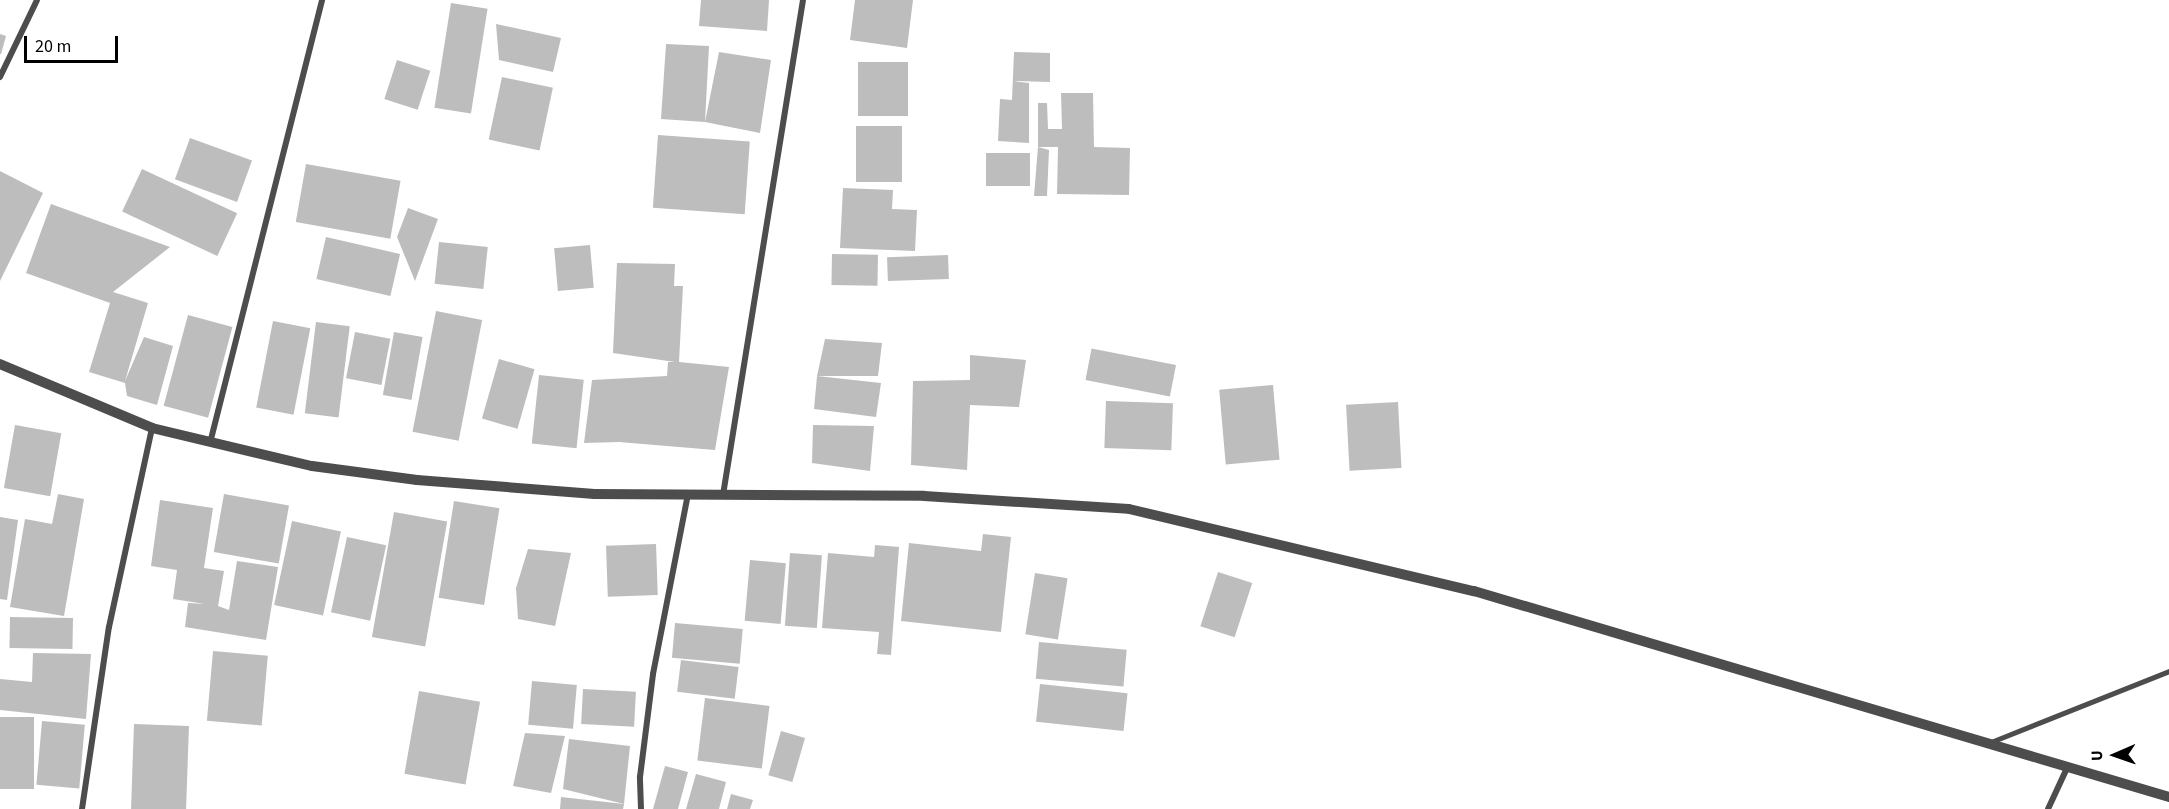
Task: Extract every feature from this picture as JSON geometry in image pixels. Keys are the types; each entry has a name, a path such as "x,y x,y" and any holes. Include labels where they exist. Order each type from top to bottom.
{"street":[{"path":"0,77 37,0"},
{"path":"210,444 322,0"},
{"path":"723,495 803,0"},
{"path":"0,364 153,428 210,444 312,466 417,480 594,494 924,496 1129,509 1474,591 1986,744 2169,796"},
{"path":"82,809 109,627 153,428"},
{"path":"641,809 640,777 653,674 688,494"},
{"path":"2048,809 2068,766"}],"lane":[{"path":"1986,744 2169,671"}],"building":[{"path":"701,0 769,0 767,31 699,26"},
{"path":"855,0 913,0 907,48 850,40"},
{"path":"451,3 488,9 471,113 434,108"},
{"path":"496,24 561,38 553,72 499,60"},
{"path":"0,34 6,36 1,54 0,54"},
{"path":"666,44 709,46 705,122 661,119"},
{"path":"719,52 771,60 760,133 705,122"},
{"path":"1014,52 1050,53 1050,82 1013,81 1029,83 1029,143 998,141 1000,99 1012,100"},
{"path":"397,60 430,71 418,110 384,99"},
{"path":"858,62 908,62 908,116 858,116"},
{"path":"502,77 553,88 540,150 489,140"},
{"path":"1061,93 1093,93 1094,147 1130,148 1129,195 1057,194 1058,147 1038,147 1038,103 1047,103 1048,129 1062,129"},
{"path":"856,126 902,126 902,182 856,182"},
{"path":"658,135 750,141 745,214 653,208"},
{"path":"190,138 252,161 237,202 175,179"},
{"path":"1038,147 1049,150 1047,196 1034,196"},
{"path":"986,153 1030,153 1030,186 986,186"},
{"path":"306,164 401,181 390,239 296,222"},
{"path":"142,169 237,213 217,256 122,212"},
{"path":"0,171 43,193 0,281"},
{"path":"843,188 893,190 892,209 917,210 915,251 840,248"},
{"path":"51,204 170,247 113,292 148,303 125,381 144,337 173,346 157,405 127,396 125,383 89,372 110,303 26,273"},
{"path":"408,208 438,219 415,281 397,237"},
{"path":"326,237 400,254 390,296 316,279"},
{"path":"439,242 488,247 483,289 435,284"},
{"path":"590,245 594,288 558,291 554,248"},
{"path":"832,254 878,255 877,286 831,285"},
{"path":"948,255 949,279 888,281 887,257"},
{"path":"617,263 675,264 674,286 683,286 679,362 729,367 715,450 619,442 584,443 592,380 667,376 668,362 675,362 613,353"},
{"path":"436,311 482,320 459,441 413,432"},
{"path":"188,315 232,327 208,418 164,406"},
{"path":"273,321 310,328 294,415 256,407"},
{"path":"316,322 350,326 339,417 305,413"},
{"path":"355,332 390,339 381,385 346,378"},
{"path":"394,332 423,337 411,400 383,395"},
{"path":"825,339 882,343 878,376 817,376"},
{"path":"1092,349 1176,365 1170,396 1085,380"},
{"path":"970,355 1026,360 1019,407 970,405 967,470 911,465 913,381 970,380"},
{"path":"499,359 535,369 517,429 482,419"},
{"path":"539,375 584,380 577,448 532,444"},
{"path":"817,376 881,383 876,417 814,409"},
{"path":"1273,385 1280,460 1226,464 1219,390"},
{"path":"1106,401 1173,403 1171,450 1104,448"},
{"path":"1398,402 1401,468 1350,471 1346,405"},
{"path":"15,425 61,433 50,496 4,488"},
{"path":"813,425 874,426 870,471 812,463"},
{"path":"58,494 84,499 64,616 10,607 25,519 52,524"},
{"path":"224,494 289,505 279,564 214,552"},
{"path":"160,500 213,508 204,568 224,571 218,606 229,610 237,561 278,567 266,640 185,627 188,603 205,604 173,599 177,570 151,566"},
{"path":"454,501 499,508 484,605 439,598"},
{"path":"394,512 447,521 425,646 372,637"},
{"path":"0,517 18,520 7,600 0,599"},
{"path":"292,521 341,531 323,616 274,605"},
{"path":"983,534 1011,537 1001,632 901,621 909,543 981,551"},
{"path":"347,537 386,545 370,621 331,612"},
{"path":"656,544 658,595 608,597 606,546"},
{"path":"875,545 899,547 891,655 877,654 879,632 822,628 828,553 874,557"},
{"path":"528,549 571,553 555,626 518,619 516,588"},
{"path":"790,553 822,555 817,628 785,626"},
{"path":"750,560 786,563 781,624 745,621"},
{"path":"1218,572 1252,583 1235,637 1200,626"},
{"path":"1035,573 1068,578 1058,639 1025,634"},
{"path":"10,617 73,618 72,649 9,648"},
{"path":"675,623 743,629 740,664 672,658"},
{"path":"1039,642 1127,650 1123,687 1036,679"},
{"path":"213,651 268,656 262,726 207,721"},
{"path":"33,653 91,654 86,719 0,710 0,679 32,682"},
{"path":"681,660 739,667 735,699 677,692"},
{"path":"532,681 577,685 573,729 528,725"},
{"path":"1040,684 1128,693 1124,731 1036,722"},
{"path":"583,689 636,692 634,727 581,724"},
{"path":"419,691 480,702 465,784 404,774"},
{"path":"705,698 770,706 762,768 697,761"},
{"path":"0,717 34,717 34,789 0,789"},
{"path":"42,721 85,725 79,789 36,785"},
{"path":"134,724 189,726 186,809 131,809"},
{"path":"781,731 805,738 792,782 768,775"},
{"path":"525,733 565,736 551,793 513,786"},
{"path":"569,739 630,746 624,804 563,789"},
{"path":"665,766 688,772 678,809 653,809"},
{"path":"696,774 726,782 719,809 686,809"},
{"path":"731,794 753,800 750,809 727,809"},
{"path":"561,797 624,804 623,809 560,809"}]}
